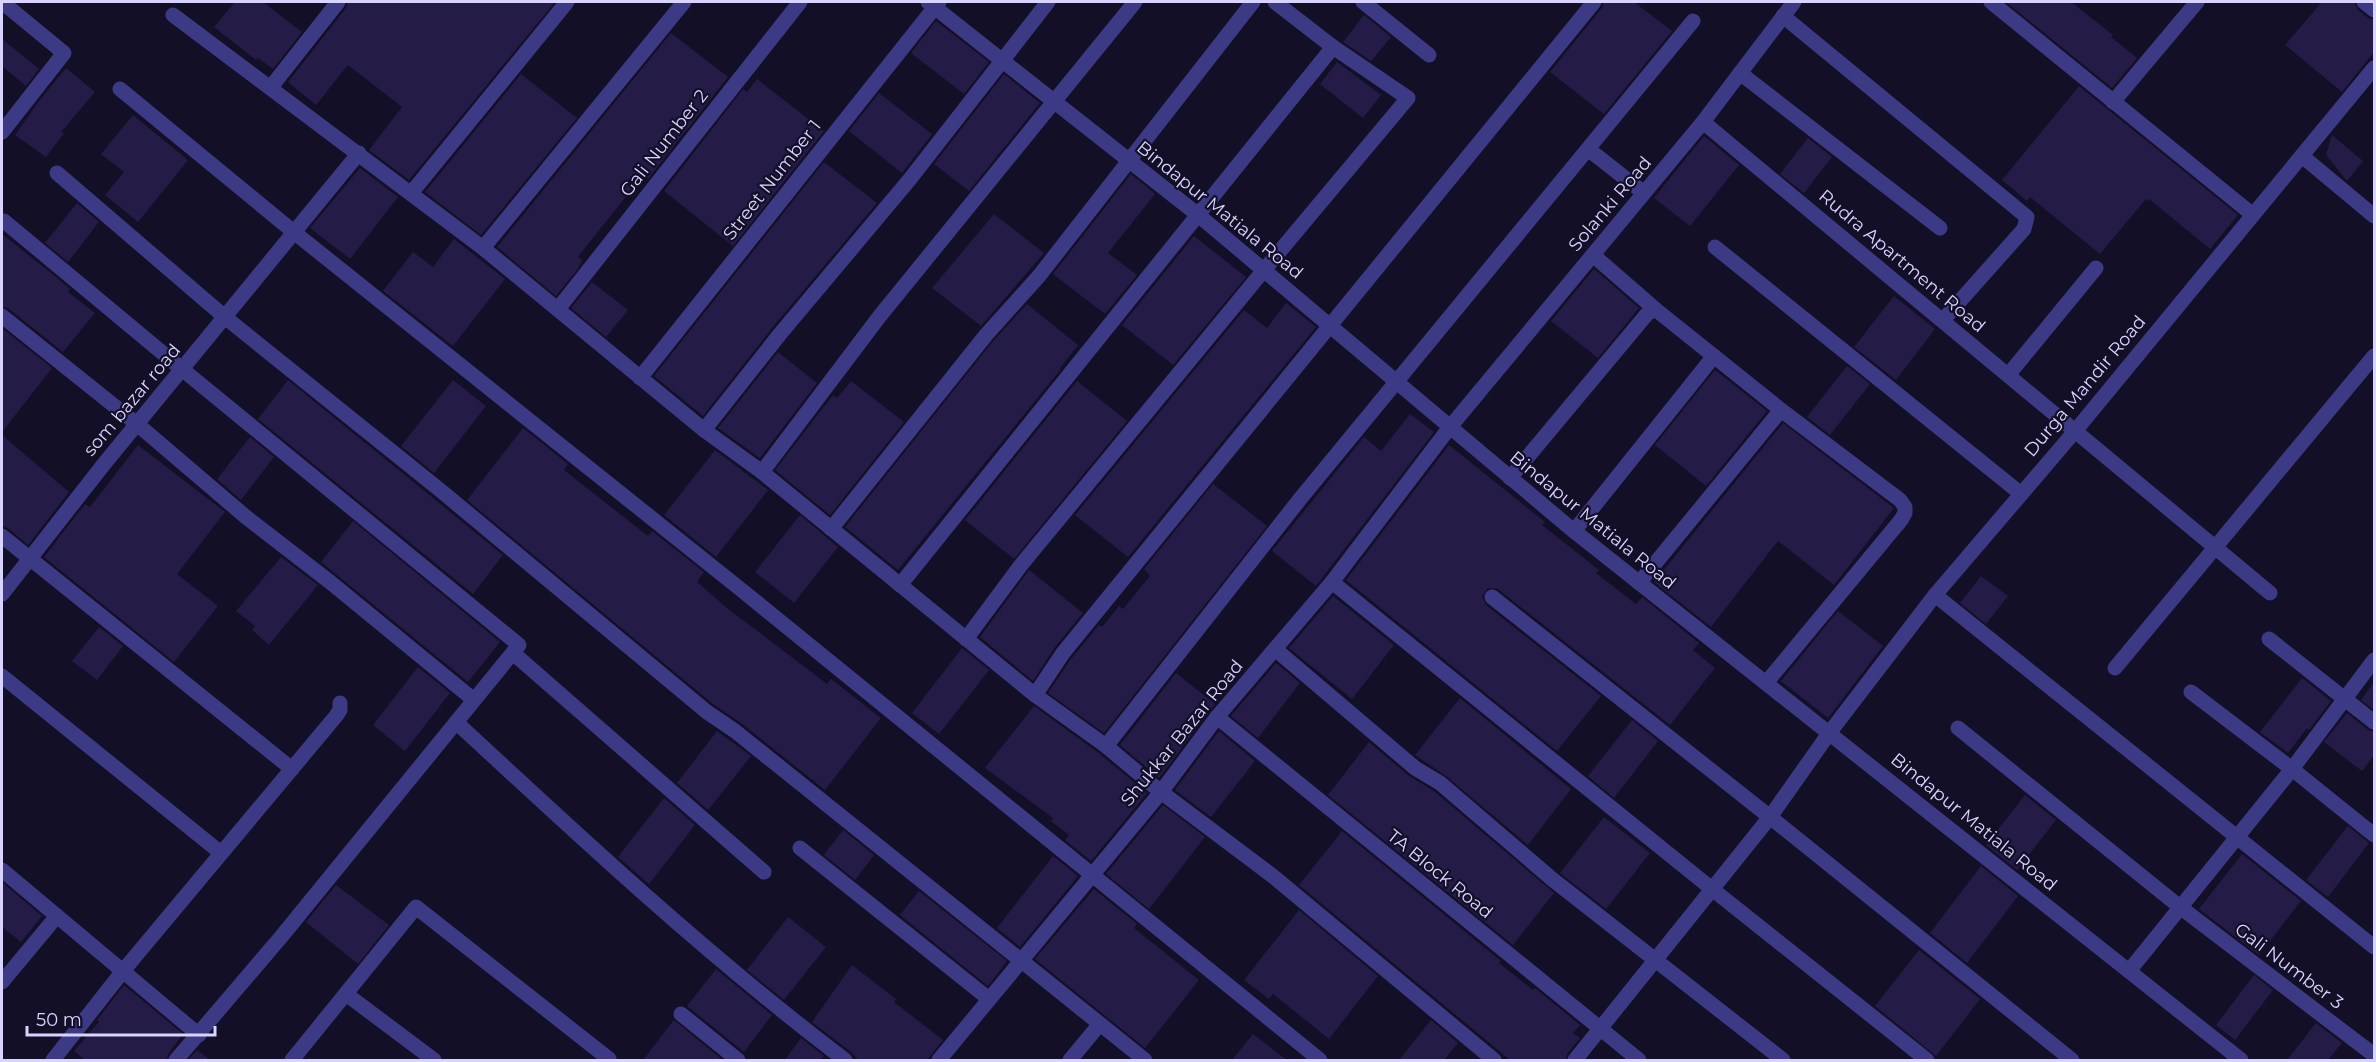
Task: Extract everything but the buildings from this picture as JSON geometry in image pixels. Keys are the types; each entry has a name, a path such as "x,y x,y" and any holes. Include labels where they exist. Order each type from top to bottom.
{"street":[{"path":"2,2 64,53 2,132"},
{"path":"271,87 338,2"},
{"path":"412,192 567,2"},
{"path":"483,248 684,2"},
{"name":"Gali Number 2","path":"558,309 800,2"},
{"path":"704,430 780,334 910,179 1048,2"},
{"path":"762,472 879,317 1135,2"},
{"path":"831,530 986,335 1039,276 1253,2"},
{"path":"966,639 1022,565 1408,98 1275,2"},
{"path":"1363,2 1429,56"},
{"path":"1035,695 1063,653 1594,2"},
{"name":"Solanki Road","path":"1450,428 1703,122 1794,2"},
{"path":"1991,2 2253,215"},
{"path":"2113,102 2197,2"},
{"path":"2364,2 2374,10"},
{"name":"Bindapur Matiala Road","path":"934,3 1002,60 1197,214 1574,531 2241,1060"},
{"name":"Street Number 1","path":"640,378 934,3"},
{"path":"173,15 412,192 483,248 704,430 762,472 1035,695 1106,746 1161,792 1274,878 1494,1060"},
{"path":"1783,16 2027,217 2024,229 1943,320"},
{"path":"1106,746 1300,499 1693,21"},
{"path":"900,585 1333,46"},
{"name":"Durga Mandir Road","path":"1575,1060 1770,817 1830,732 1935,595 2076,430 2374,69"},
{"path":"1740,73 1940,228"},
{"path":"120,89 295,233 744,592 1320,1060"},
{"name":"Rudra Apartment Road","path":"1703,122 2270,593"},
{"path":"1588,149 1644,193"},
{"name":"som bazar road","path":"2,594 137,424 359,153"},
{"path":"2302,156 2374,216"},
{"path":"57,173 226,318 440,490 707,712 735,730 1145,1060"},
{"path":"4,221 183,370 517,641 519,645 199,1035 176,1060"},
{"path":"1716,247 2020,493"},
{"path":"1593,255 1655,309 1780,410 1900,500 1905,507 1905,513 1766,683"},
{"path":"2009,374 2096,268"},
{"path":"1510,478 1647,314 1655,309"},
{"path":"2,316 137,424 246,517 330,582 474,700"},
{"path":"1574,531 1714,356"},
{"path":"2115,668 2374,356"},
{"path":"1639,583 1780,410"},
{"name":"Shukkar Bazar Road","path":"939,1060 1161,792 1217,717 1332,582 1450,428"},
{"path":"2,536 292,769"},
{"path":"1332,582 1712,890 1927,1060"},
{"path":"1935,595 2374,947"},
{"path":"1492,597 2072,1060"},
{"path":"2269,639 2374,722"},
{"path":"1275,649 1415,768 1440,783 1552,879 1783,1060"},
{"path":"513,653 764,872"},
{"path":"2129,971 2292,769 2374,660"},
{"path":"2,676 221,853"},
{"path":"2191,692 2374,835"},
{"path":"53,1060 123,971 336,716 340,710 340,703"},
{"name":"TA Block Road","path":"1217,717 1639,1060"},
{"path":"456,722 638,889 735,974 845,1060"},
{"name":"Gali Number 3","path":"1958,728 2180,907 2374,1055"},
{"path":"800,848 988,999"},
{"path":"2,870 199,1035"},
{"path":"292,1060 416,908 609,1059"},
{"path":"2,981 57,916"},
{"path":"346,994 434,1060"},
{"path":"681,1014 738,1060"},
{"path":"1070,1060 1099,1025"}]}
